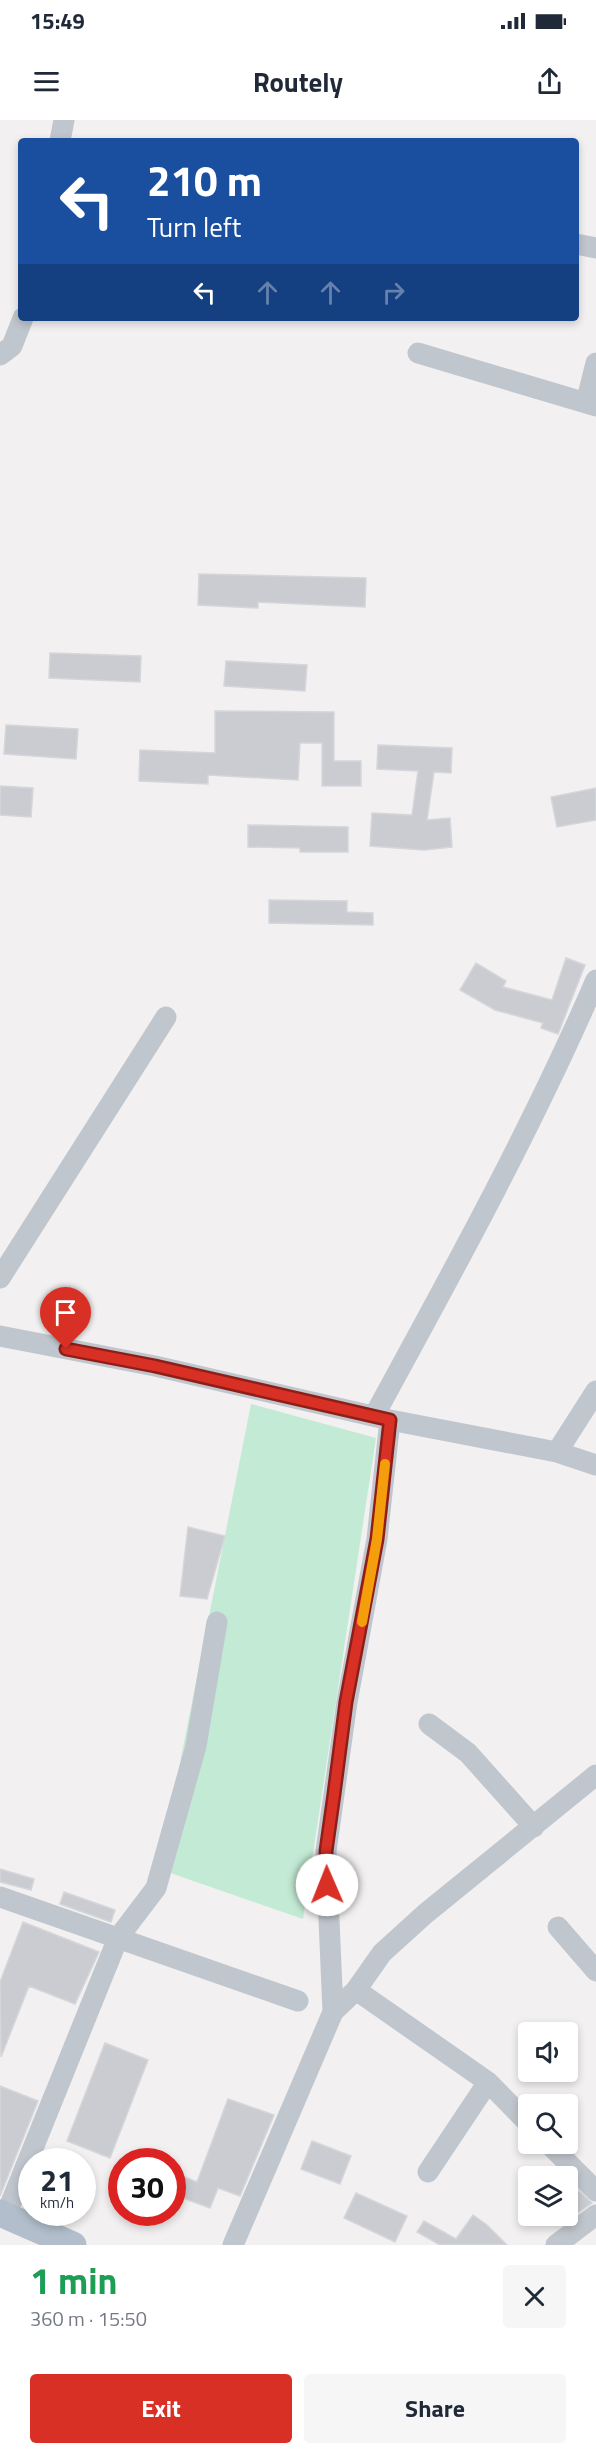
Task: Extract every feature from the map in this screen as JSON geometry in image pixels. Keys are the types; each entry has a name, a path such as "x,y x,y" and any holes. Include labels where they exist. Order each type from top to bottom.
{"main road":[{"path":"3,2214 73,2245"}],"street":[{"path":"61,138 64,120"},
{"path":"579,245 596,249"},
{"path":"0,355 12,346 22,321"},
{"path":"418,353 591,405 596,363"},
{"path":"333,2012 326,1851 346,1702 377,1539 382,1418 572,1036 596,980"},
{"path":"2,1272 166,1017"},
{"path":"0,1336 155,1366 382,1418 557,1452 596,1465"},
{"path":"557,1452 596,1391"},
{"path":"3,2214 117,1938 156,1888 196,1746 217,1622"},
{"path":"429,1724 468,1753 534,1827"},
{"path":"233,2245 333,2012 356,1990 382,1953 467,1878 534,1827 596,1775"},
{"path":"0,1898 298,2001"},
{"path":"558,1927 596,1971"},
{"path":"356,1990 488,2082 518,2112"},
{"path":"428,2172 488,2082"},
{"path":"559,2154 596,2191"},
{"path":"556,2245 596,2215"}],"green space":[{"path":"251,1404 376,1438 303,1919 159,1869"}],"building":[{"path":"199,574 366,578 365,607 258,602 258,608 198,605"},
{"path":"50,653 141,656 140,682 49,678"},
{"path":"226,661 307,665 305,691 224,686"},
{"path":"215,711 334,712 334,761 361,761 361,786 322,786 322,743 300,743 298,780 208,775 208,784 139,781 140,750 215,753"},
{"path":"6,725 78,729 76,759 4,754"},
{"path":"378,745 452,748 451,773 434,772 427,820 450,818 452,847 424,850 370,846 372,813 412,815 418,771 377,769"},
{"path":"0,786 33,788 31,817 0,815"},
{"path":"596,788 596,820 557,827 551,797"},
{"path":"248,825 348,827 348,852 300,852 300,848 248,847"},
{"path":"269,900 347,901 347,912 373,913 373,925 269,923"},
{"path":"566,958 585,965 558,1034 541,1028 543,1023 495,1010 460,990 476,963 506,981 503,987 552,1000"},
{"path":"188,1527 225,1536 207,1599 180,1596"},
{"path":"0,1869 34,1879 31,1890 0,1882"},
{"path":"64,1892 115,1910 111,1922 60,1904"},
{"path":"23,1922 99,1952 75,2004 29,1986 1,2057 0,1982"},
{"path":"105,2043 148,2060 114,2148 108,2148 108,2157 96,2152 96,2148 85,2148 67,2141"},
{"path":"0,2086 38,2101 0,2196"},
{"path":"228,2099 274,2115 240,2196 218,2188 210,2208 186,2199 186,2178 197,2182"},
{"path":"312,2141 351,2156 340,2184 301,2169"},
{"path":"578,2190 592,2203 578,2213"},
{"path":"356,2193 407,2216 395,2242 344,2218"},
{"path":"473,2215 507,2245 440,2245 417,2232 424,2221 456,2239"}],"slow traffic":[{"path":"362,1622 377,1539 385,1464"}],"route":[{"path":"66,1349 155,1366 390,1420 377,1539 346,1702 326,1851 327,1885"}]}
